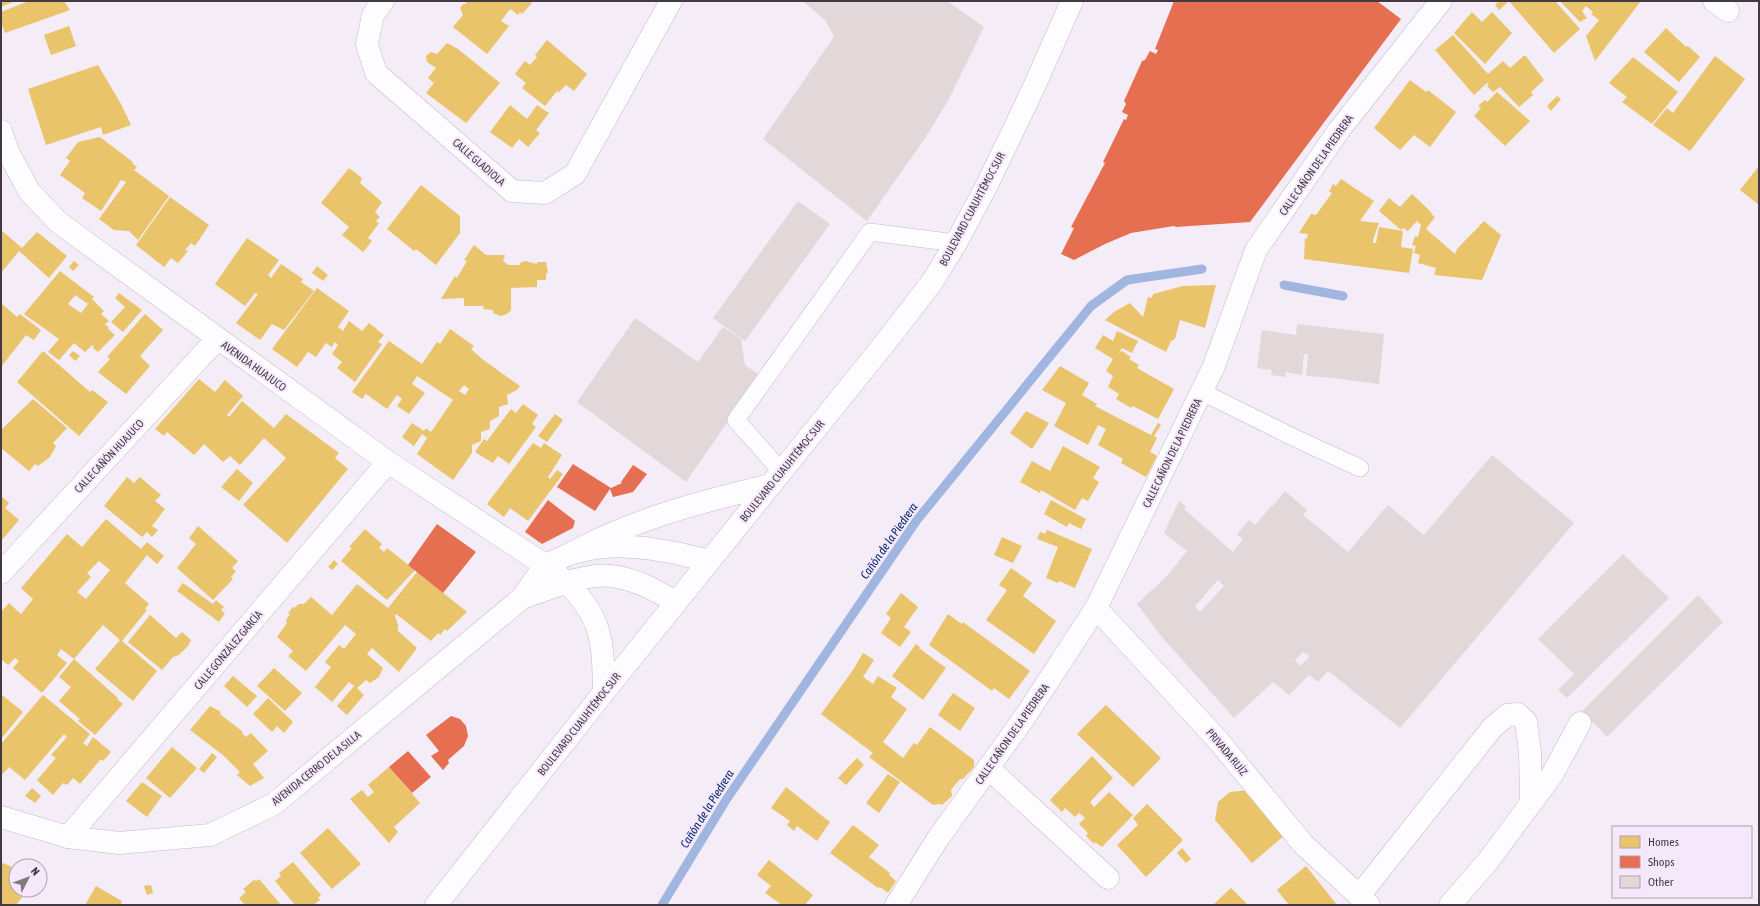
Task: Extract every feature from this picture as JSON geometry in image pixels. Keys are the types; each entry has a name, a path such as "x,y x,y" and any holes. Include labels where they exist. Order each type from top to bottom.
{"street":[{"name":"CALLE GLADIOLA","path":"383,1 373,15 367,44 376,73 512,191 545,193 575,174 671,1"},
{"name":"BOULEVARD CUAUHTÉMOC SUR","path":"436,905 604,692 889,338 932,282 956,243 987,184 1034,87 1072,1"},
{"name":"CALLE CAÑON DE LA PIEDRERA","path":"896,905 937,840 1024,718 1096,608 1214,366 1256,250 1339,130 1441,1"},
{"name":"AVENIDA HUAJUCO","path":"1,131 9,154 28,191 58,222 388,462 545,565 566,582 583,601 595,619 601,634 604,654 604,692"},
{"name":"CALLE CAÑÓN HUAJUCO","path":"1,573 217,339"},
{"name":"CALLE GONZÁLEZ GARCÍA","path":"68,837 388,462"},
{"path":"545,565 599,539 642,522 777,478"},
{"path":"572,553 616,546 676,553 709,561"},
{"name":"AVENIDA CERRO DE LA SILLA","path":"1,817 68,837 119,843 210,835 274,804 522,598 545,565"},
{"path":"566,582 610,575 651,587 676,603"},
{"name":"AVENIDA CERRO DE LA SILLA","path":"522,598 566,582"},
{"name":"PRIVADA RUÍZ","path":"1096,608 1216,738 1303,844 1364,901"},
{"path":"1364,901 1492,728 1507,715 1518,714 1526,722 1530,753 1531,803"},
{"path":"1450,905 1488,861 1552,775 1580,724"},
{"path":"988,768 1108,878"}],"lane":[{"path":"777,478 736,420 870,232 956,243"},
{"path":"1202,392 1299,440 1360,468"}],"building: Homes":[{"path":"1,1 15,1 1,7"},
{"path":"29,1 64,1 70,10 5,33 1,22 1,12"},
{"path":"464,1 529,1 532,3 522,14 520,12 518,15 510,9 501,21 509,26 487,54 453,27 463,15 460,8 463,4 467,4"},
{"path":"1499,1 1509,1 1499,10 1495,5"},
{"path":"1509,1 1555,1 1580,29 1554,53"},
{"path":"1560,1 1641,1 1595,61 1586,36 1599,20 1591,14 1593,12 1586,6 1582,11 1587,18 1580,22"},
{"path":"1472,12 1482,22 1492,12 1512,33 1485,64 1454,33"},
{"path":"69,26 76,46 51,55 44,35"},
{"path":"1666,28 1686,47 1688,46 1700,57 1679,82 1644,52"},
{"path":"1453,35 1488,74 1503,61 1510,68 1525,55 1544,80 1531,92 1533,95 1519,107 1500,87 1493,92 1487,86 1489,84 1487,83 1474,95 1435,50"},
{"path":"547,40 587,74 574,91 566,85 558,93 557,91 545,106 522,88 526,83 515,74 525,61 530,65 537,57 535,55"},
{"path":"447,43 458,49 500,83 466,123 426,93 434,83 428,78 436,68 427,62 426,56 431,52 437,54"},
{"path":"1715,56 1745,79 1690,151 1653,125 1667,108 1673,113"},
{"path":"1633,57 1678,92 1652,124 1622,102 1627,97 1609,83"},
{"path":"98,65 121,104 131,125 103,135 101,127 46,145 28,89"},
{"path":"1410,80 1426,92 1428,90 1456,112 1430,147 1414,135 1400,150 1374,128"},
{"path":"1497,92 1530,121 1505,146 1474,116 1481,108 1478,106 1485,100 1487,102"},
{"path":"1557,96 1561,99 1551,111 1547,106"},
{"path":"510,105 527,119 537,105 549,113 536,130 540,133 528,147 519,139 512,148 490,132"},
{"path":"100,137 133,162 132,163 137,167 134,170 169,196 138,240 129,231 114,230 99,219 126,182 121,180 101,211 82,198 85,193 60,175 70,161 66,158 78,142"},
{"path":"1759,166 1759,205 1740,190"},
{"path":"349,168 362,178 360,183 382,202 375,212 380,217 376,221 379,223 368,238 372,241 363,252 342,235 349,227 321,203"},
{"path":"1341,179 1374,201 1360,221 1379,223 1373,243 1376,243 1379,227 1403,231 1401,247 1413,249 1409,273 1304,259 1305,238 1307,239 1308,234 1299,233 1311,214 1316,215 1332,193 1329,192 1333,184 1336,186"},
{"path":"421,185 460,216 460,233 436,265 416,249 414,251 387,229"},
{"path":"1412,194 1435,217 1426,229 1455,254 1457,249 1484,221 1501,235 1482,280 1434,275 1436,268 1418,263 1420,255 1414,253 1416,246 1412,245 1415,236 1418,237 1421,225 1417,221 1408,231 1403,228 1401,230 1379,211 1389,198 1400,207"},
{"path":"170,197 209,225 195,246 191,243 185,250 188,251 178,263 171,258 164,267 136,245"},
{"path":"1,230 22,248 37,232 67,256 49,278 19,251 1,273"},
{"path":"247,238 279,260 268,275 271,278 281,264 303,279 301,282 314,291 284,330 272,324 260,340 236,323 258,294 255,293 245,306 215,284"},
{"path":"474,245 486,255 505,255 503,261 508,265 520,265 520,263 525,261 537,264 537,262 546,262 548,273 546,273 546,280 537,280 537,287 511,288 511,310 507,314 501,316 493,313 493,310 483,309 484,306 464,306 464,298 441,299 455,276 457,278 467,261 464,260"},
{"path":"74,261 79,265 73,271 69,267"},
{"path":"317,266 328,275 323,281 312,273"},
{"path":"60,271 94,297 92,299 104,311 101,314 109,321 105,324 115,335 98,352 92,345 85,352 74,343 59,360 48,352 59,339 24,314","holes":["75,295 88,304 81,313 68,304"]},
{"path":"1216,285 1205,328 1180,320 1175,339 1171,341 1166,352 1105,320 1114,312 1130,303 1143,317 1148,297 1152,298 1153,294 1183,286"},
{"path":"317,288 349,311 338,327 343,331 349,321 362,331 369,323 384,335 378,342 382,344 355,382 337,368 342,362 332,354 338,345 335,342 332,347 326,343 316,357 308,352 297,367 272,349"},
{"path":"119,293 142,310 123,332 111,322 125,307 115,298"},
{"path":"1,303 17,317 20,314 41,330 34,340 26,335 1,367"},
{"path":"145,314 163,330 140,356 150,366 126,394 98,372 110,359 107,357"},
{"path":"450,329 474,346 471,349 482,359 520,386 517,390 507,395 508,404 499,407 499,416 490,421 490,429 481,432 481,441 472,445 472,453 453,480 417,454 427,438 422,434 414,446 402,437 412,423 424,431 426,428 431,432 453,400 417,376 412,384 425,393 409,414 397,406 402,399 397,395 387,409 366,394 362,399 352,392 389,341 422,364 437,342 440,344","holes":["464,385 469,389 465,395 459,391"]},
{"path":"1117,331 1138,341 1132,353 1122,348 1119,353 1122,351 1131,357 1129,359 1139,365 1137,368 1174,389 1158,419 1133,406 1131,408 1116,399 1119,394 1108,387 1113,376 1106,371 1113,359 1095,348 1103,335 1113,341"},
{"path":"43,351 90,392 92,390 108,402 79,436 17,382"},
{"path":"73,351 80,356 75,361 69,355"},
{"path":"1060,366 1089,383 1082,395 1097,404 1095,406 1151,435 1158,423 1161,425 1154,436 1157,438 1150,452 1157,456 1146,477 1121,463 1123,459 1098,445 1106,429 1098,425 1088,445 1054,426 1066,403 1042,390"},
{"path":"199,379 215,392 225,380 243,396 227,415 229,417 242,401 274,428 286,414 339,453 335,458 348,469 287,543 243,505 286,458 264,438 240,465 230,456 223,462 204,444 194,455 167,432 164,436 155,429"},
{"path":"33,399 67,428 53,443 56,446 50,457 38,466 35,464 29,471 1,448 1,430"},
{"path":"523,404 538,415 532,424 536,427 509,464 498,456 493,463 475,452 484,439 487,441 511,409 516,413"},
{"path":"1026,411 1049,423 1032,449 1010,433"},
{"path":"555,414 563,420 547,442 538,436"},
{"path":"533,443 541,448 544,443 562,455 548,477 550,479 557,470 563,474 528,521 510,508 504,517 487,504"},
{"path":"1063,446 1100,467 1093,478 1099,482 1088,501 1082,498 1075,510 1041,490 1040,493 1020,482 1032,461 1050,471"},
{"path":"237,469 253,483 239,501 221,487"},
{"path":"127,477 134,483 140,477 161,495 155,501 165,509 152,526 158,530 152,537 147,532 142,537 104,506"},
{"path":"1,496 9,503 5,508 19,520 1,541"},
{"path":"1051,500 1086,519 1081,529 1069,523 1067,527 1044,514"},
{"path":"106,519 141,549 147,542 164,556 157,564 147,555 125,583 149,604 145,609 147,610 122,641 157,671 133,701 95,669 120,640 103,625 74,659 61,649 57,655 67,663 42,693 13,668 19,661 15,658 8,665 1,659 1,612 9,603 21,614 33,599 21,588 67,534 82,547","holes":["99,561 110,570 86,599 77,592 91,577 87,573"]},
{"path":"198,526 238,561 232,568 236,571 231,577 233,579 213,600 177,568 196,544 189,538"},
{"path":"365,529 382,544 379,548 384,552 387,548 415,570 387,600 341,561 352,548 349,547"},
{"path":"1047,530 1092,549 1075,588 1059,581 1058,583 1046,578 1058,547 1037,539 1040,532 1045,534"},
{"path":"1002,537 1022,546 1013,563 994,555"},
{"path":"334,560 338,564 332,570 328,567"},
{"path":"1011,568 1032,583 1023,596 1056,621 1034,654 986,620 1007,590 999,585"},
{"path":"417,572 467,612 447,631 445,629 440,635 438,633 431,641 396,614 395,616 398,631 417,648 399,672 372,648 367,654 383,668 379,677 370,683 366,680 357,688 364,695 347,715 337,706 354,686 349,682 332,702 315,687 331,667 325,662 339,645 344,649 356,634 345,625 306,671 288,656 293,651 277,637 287,623 286,620 290,614 288,613 293,607 294,608 299,604 304,604 311,597 332,615 357,584 388,608"},
{"path":"183,583 213,604 216,600 224,607 221,610 225,613 219,622 177,591"},
{"path":"901,593 918,607 904,627 911,632 900,647 881,633 891,618 886,614"},
{"path":"948,614 962,624 963,622 1030,671 1009,699 994,688 992,691 929,645"},
{"path":"150,615 176,638 182,632 191,640 188,646 179,655 173,657 162,670 128,642"},
{"path":"916,644 920,647 919,648 946,668 923,700 892,676"},
{"path":"863,653 874,660 863,677 873,684 878,676 897,688 891,697 907,709 883,742 903,758 914,743 917,745 930,727 974,760 974,767 963,779 960,779 951,790 952,796 942,805 933,805 882,767 869,757 873,753 821,714 853,670"},
{"path":"74,659 123,704 95,735 78,721 80,719 59,701 71,687 59,677"},
{"path":"274,668 302,693 285,711 257,686"},
{"path":"233,676 257,696 247,707 224,686"},
{"path":"953,693 975,708 960,731 938,715"},
{"path":"1,694 23,712 1,739"},
{"path":"43,695 90,734 83,743 87,746 93,737 111,752 103,761 101,759 80,784 73,778 67,785 63,783 53,795 37,780 56,758 51,755 67,737 64,734 25,780 9,767 1,776 1,744"},
{"path":"268,698 293,722 284,733 277,726 272,732 253,714"},
{"path":"1106,705 1161,758 1133,787 1077,734"},
{"path":"210,706 221,712 220,714 243,732 242,733 246,737 251,733 268,751 253,764 264,778 250,786 237,775 240,772 223,755 190,730"},
{"path":"172,747 197,768 170,798 146,778"},
{"path":"212,753 217,757 204,773 199,769"},
{"path":"1092,756 1113,778 1090,802 1094,807 1109,792 1133,815 1102,847 1095,842 1094,844 1086,836 1088,833 1079,824 1085,818 1079,813 1075,817 1065,808 1062,812 1050,800"},
{"path":"857,758 864,765 846,785 838,778"},
{"path":"389,767 420,803 394,827 398,832 389,843 350,799 362,790 368,797 374,792 368,785"},
{"path":"888,774 900,782 879,813 866,803"},
{"path":"142,782 162,796 147,817 126,801"},
{"path":"786,787 830,822 817,841 797,826 794,831 787,825 790,821 771,808"},
{"path":"32,788 41,796 35,803 25,796"},
{"path":"1250,790 1285,835 1252,863 1215,820 1218,802 1230,792"},
{"path":"1147,804 1183,840 1146,877 1117,845 1138,825 1133,818"},
{"path":"853,825 879,845 869,857 890,873 889,875 896,881 888,893 880,887 878,888 830,853"},
{"path":"328,828 361,864 332,889 300,853"},
{"path":"1182,848 1191,859 1186,863 1177,853"},
{"path":"769,860 813,895 805,905 782,905 765,893 771,886 757,875"},
{"path":"293,862 321,895 318,898 320,900 313,905 295,905 275,881 281,876 279,873"},
{"path":"3,863 8,865 8,898 22,898 16,905 1,905 1,866"},
{"path":"1306,866 1337,905 1289,905 1277,890"},
{"path":"259,879 281,905 245,905 239,898 246,892 243,889 254,880 256,881"},
{"path":"151,885 153,893 147,895 144,886"},
{"path":"96,886 122,901 121,905 85,905"},
{"path":"1231,888 1248,905 1213,905 1219,899"}],"building: Shops":[{"path":"1174,1 1377,1 1401,19 1250,222 1174,226 1131,233 1074,260 1061,254 1074,228 1071,227 1105,163 1103,162 1124,119 1126,120 1128,115 1122,112 1126,104 1124,101 1142,61 1145,60 1150,51 1156,54 1158,50 1155,49"},
{"path":"573,464 611,488 622,483 621,482 633,465 647,474 633,492 613,497 610,489 595,511 557,487"},
{"path":"548,500 575,521 573,528 542,544 525,532"},
{"path":"437,524 476,552 443,593 408,565"},
{"path":"451,716 460,719 466,726 468,736 464,746 448,760 449,763 443,770 431,756 439,751 426,735"},
{"path":"408,751 431,777 412,793 389,767"}],"building: Other":[{"path":"803,1 947,1 984,27 948,101 925,138 867,221 763,139 834,37 826,21"},
{"path":"798,201 830,224 745,341 713,318"},
{"path":"635,318 698,362 723,327 741,339 745,365 760,375 686,482 577,402"},
{"path":"1297,324 1384,334 1379,384 1306,376 1308,354 1304,354 1302,375 1285,372 1286,377 1271,375 1272,370 1257,368 1262,330 1296,335"},
{"path":"1492,455 1574,523 1400,728 1328,671 1318,682 1309,675 1289,695 1273,682 1234,718 1161,636 1137,604 1167,576 1187,551 1164,533 1179,501 1186,506 1184,509 1233,552 1243,539 1237,534 1249,520 1255,525 1285,491 1307,510 1303,515 1348,552 1388,505 1424,535","holes":["1218,580 1224,586 1200,612 1195,606","1303,652 1310,656 1300,666 1295,660"]},
{"path":"1623,554 1669,598 1567,698 1558,690 1574,674 1538,639"},
{"path":"1698,595 1723,622 1607,737 1582,711"}],"waterway":[{"name":"Cañón de la Piedrera","path":"662,905 726,800 917,520 1091,306 1127,280 1202,269"},
{"name":"Cañón de la Piedrera","path":"1284,285 1343,296"}]}
